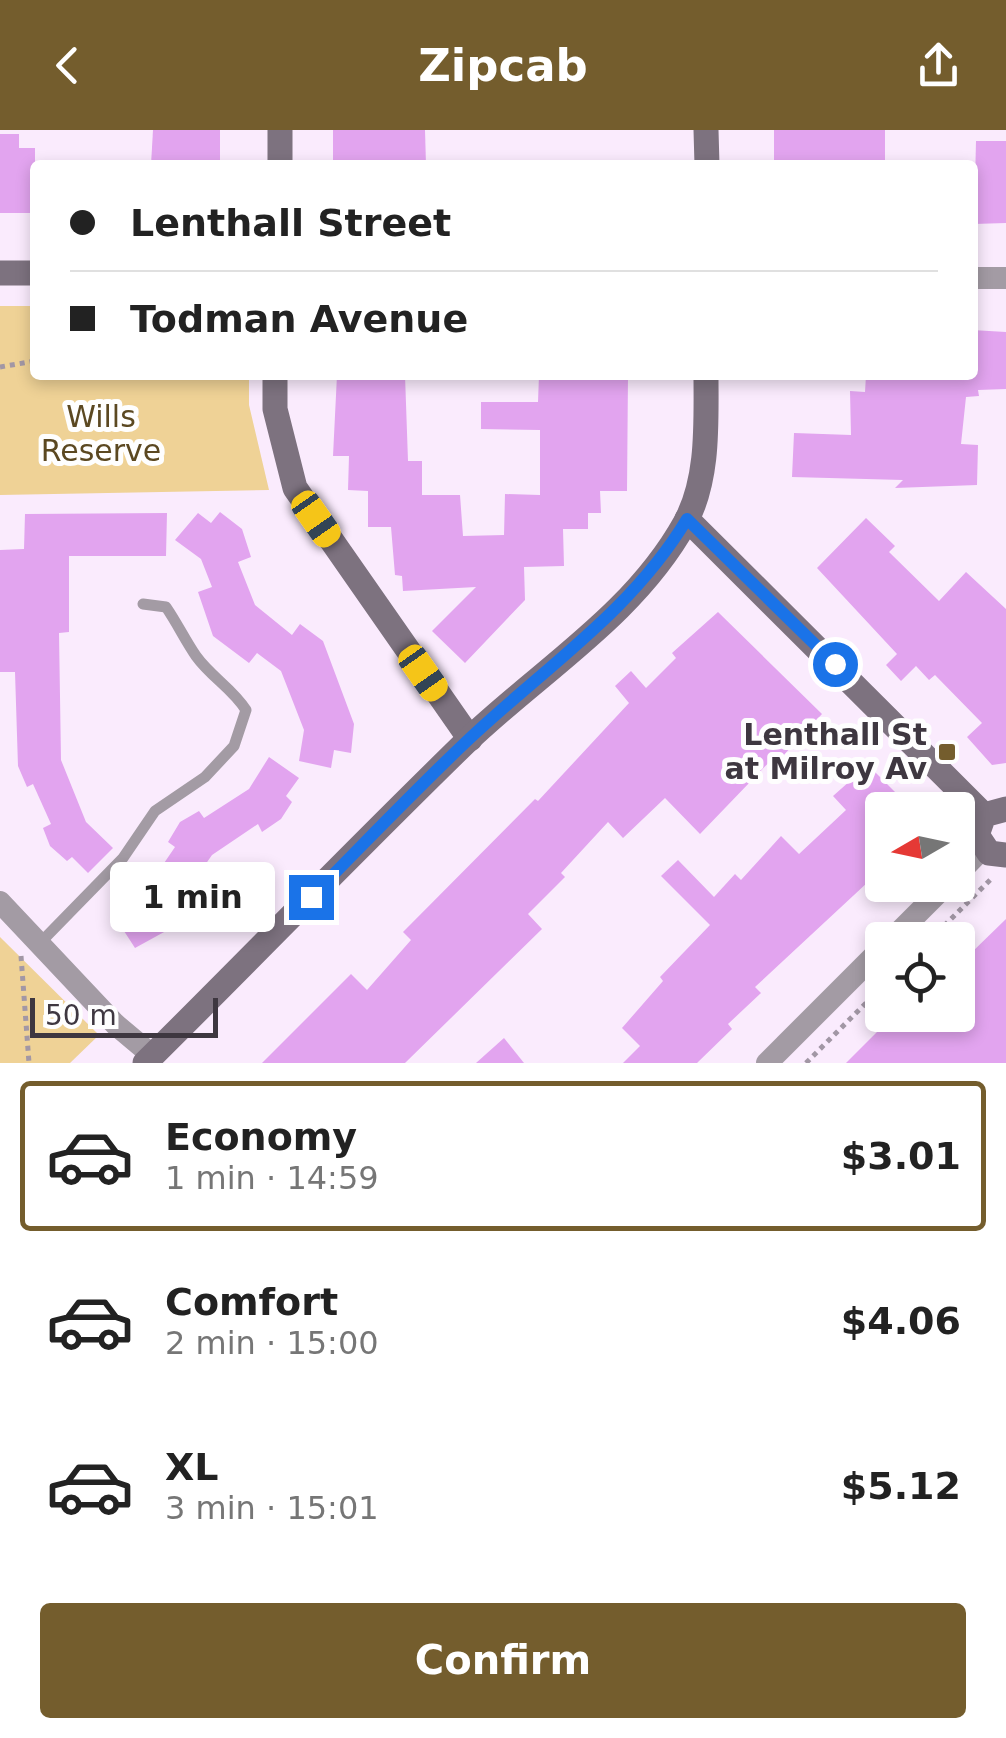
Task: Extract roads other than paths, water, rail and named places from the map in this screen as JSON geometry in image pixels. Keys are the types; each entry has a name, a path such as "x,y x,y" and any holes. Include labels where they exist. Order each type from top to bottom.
{"street":[{"path":"280,130 280,160"},
{"path":"706,130 706,160"},
{"path":"0,273 30,273"},
{"path":"978,278 1006,278"},
{"path":"275,380 275,409 295,488 470,738"},
{"path":"0,902 30,947 149,1059 470,738 593,633 661,560 687,519 704,446 706,380"},
{"path":"687,519 995,812 977,835 994,852"},
{"path":"908,922 929,902"},
{"path":"767,1063 865,965"}],"lane":[{"path":"30,947 123,858 155,811 205,777 234,746 246,710 232,689 214,677 194,654 166,607 143,604"}],"place":[{"name":"Lenthall St at Milroy Av","path":"947,752"}],"park label":[{"name":"Wills Reserve","path":"101,434"}]}
